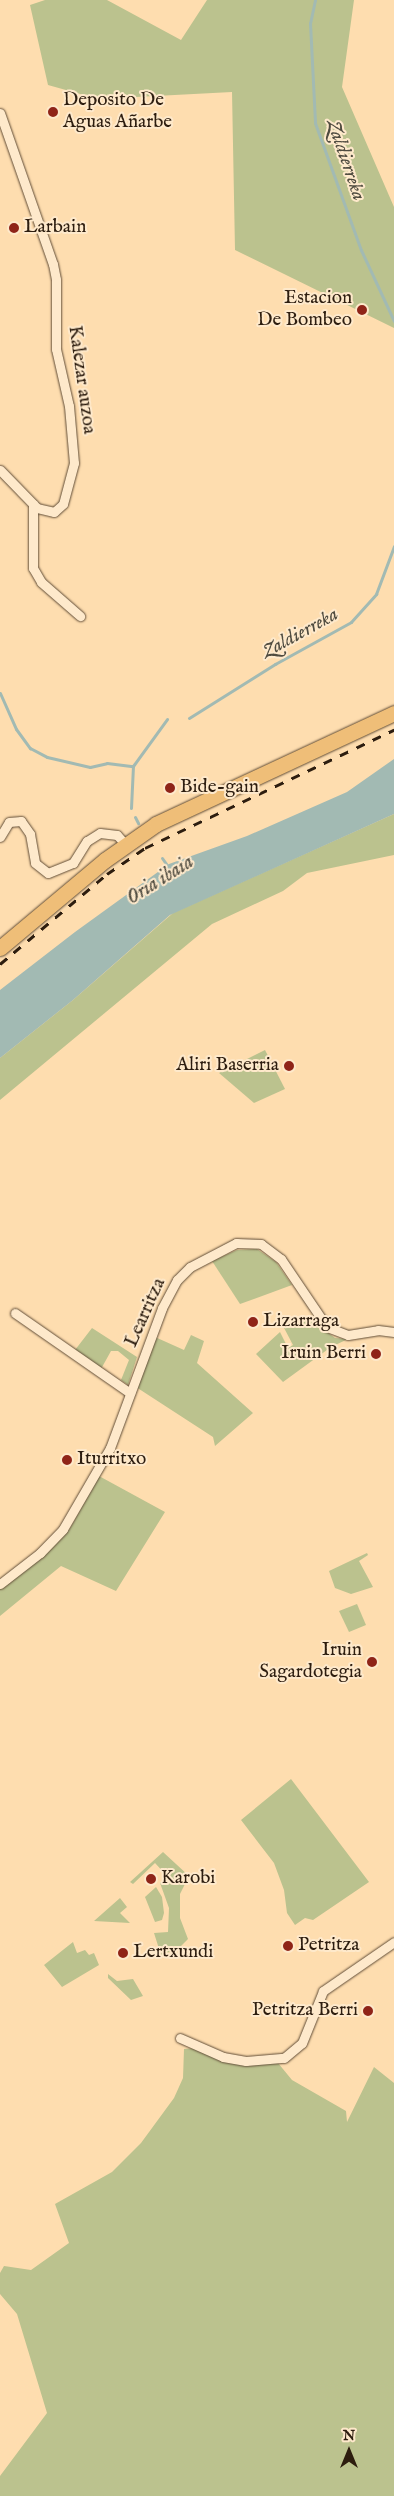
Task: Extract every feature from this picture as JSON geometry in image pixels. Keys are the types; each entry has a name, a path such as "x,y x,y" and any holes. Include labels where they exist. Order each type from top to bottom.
{"highway":[{"path":"0,948 126,844 177,814 394,714"}],"street":[{"name":"Kalezar auzoa","path":"0,113 53,264 56,280 56,349 74,441 70,486 63,504 54,512 33,504"},
{"path":"0,470 33,504 33,568 41,582 80,616"},
{"path":"0,837 12,820 24,823 30,834 35,863 48,873 73,863 87,841 100,833 117,834 126,844"},
{"name":"Learritza","path":"0,1584 40,1553 63,1529 110,1448 162,1308 176,1280 206,1256 236,1244 249,1242 271,1249 281,1259 321,1322 334,1332 348,1335 378,1330 394,1332"},
{"path":"15,1314 130,1393"},
{"path":"180,2038 230,2058 246,2061 284,2058 302,2043 323,1991 394,1942"}],"green space":[{"path":"45,0 107,0 181,40 207,0 354,0 342,87 394,207 394,328 235,250 232,92 98,99 48,85 30,5"},
{"path":"394,814 394,855 307,873 283,891 212,924 0,1100 0,1058 73,1000 173,913"},
{"path":"265,1050 285,1089 254,1103 219,1073"},
{"path":"257,1249 276,1262 292,1285 240,1304 212,1261 237,1250"},
{"path":"312,1318 322,1333 319,1326 335,1338 348,1339 331,1347 283,1382 256,1354 280,1332 288,1348 293,1345 283,1326"},
{"path":"92,1328 137,1357 128,1385 121,1380 129,1360 118,1351 111,1351 101,1369 75,1350"},
{"path":"191,1335 204,1341 197,1363 253,1413 215,1446 213,1437 136,1387 155,1337 184,1350"},
{"path":"99,1476 165,1512 116,1591 61,1566 0,1616 0,1588 48,1551 69,1530"},
{"path":"367,1553 368,1555 359,1561 373,1587 351,1594 335,1588 329,1571"},
{"path":"357,1604 366,1625 349,1632 339,1611"},
{"path":"291,1779 369,1882 313,1920 305,1918 295,1925 287,1913 284,1890 274,1863 241,1820"},
{"path":"163,1852 189,1876 180,1894 180,1918 188,1939 178,1949 161,1955 154,1933 168,1932 169,1908 160,1883 167,1876 155,1863 133,1884 130,1882"},
{"path":"156,1887 162,1897 164,1913 162,1920 155,1922 145,1897"},
{"path":"120,1898 127,1907 120,1913 130,1923 94,1921"},
{"path":"73,1942 77,1953 85,1950 89,1955 94,1953 99,1965 62,1987 44,1965"},
{"path":"108,1974 117,1981 133,1979 143,1996 131,2000 108,1978"},
{"path":"194,2048 246,2065 278,2063 292,2080 346,2111 347,2122 374,2067 394,2083 394,2496 0,2496 0,2476 47,2413 17,2314 0,2294 0,2273 4,2266 31,2270 69,2243 55,2204 112,2172 141,2143 174,2098 183,2078 184,2049"}],"water":[{"name":"Oria ibaia","path":"394,759 394,814 170,915 73,1000 0,1058 0,990 75,932 169,864 247,836 347,792"}],"waterway":[{"name":"Zaldierreka","path":"315,0 310,23 315,123 361,250 394,321"},
{"name":"Zaldierreka","path":"189,718 275,664 351,622 376,594 394,546"},
{"path":"0,693 16,729 30,748 47,757 90,767 107,763 133,766"},
{"path":"131,808 133,766 167,719"},
{"path":"135,817 138,823"},
{"name":"Oria ibaia","path":"162,858 169,868"}],"railway":[{"path":"0,964 107,874 145,848 394,730"}],"place":[{"name":"Deposito De Aguas Añarbe","path":"53,112"},
{"name":"Larbain","path":"14,228"},
{"name":"Estacion De Bombeo","path":"362,310"},
{"name":"Bide-gain","path":"170,788"},
{"name":"Aliri Baserria","path":"289,1066"},
{"name":"Lizarraga","path":"253,1322"},
{"name":"Iruin Berri","path":"376,1354"},
{"name":"Iturritxo","path":"67,1460"},
{"name":"Iruin Sagardotegia","path":"372,1662"},
{"name":"Karobi","path":"151,1879"},
{"name":"Petritza","path":"288,1946"},
{"name":"Lertxundi","path":"123,1953"},
{"name":"Petritza Berri","path":"368,2011"}]}
